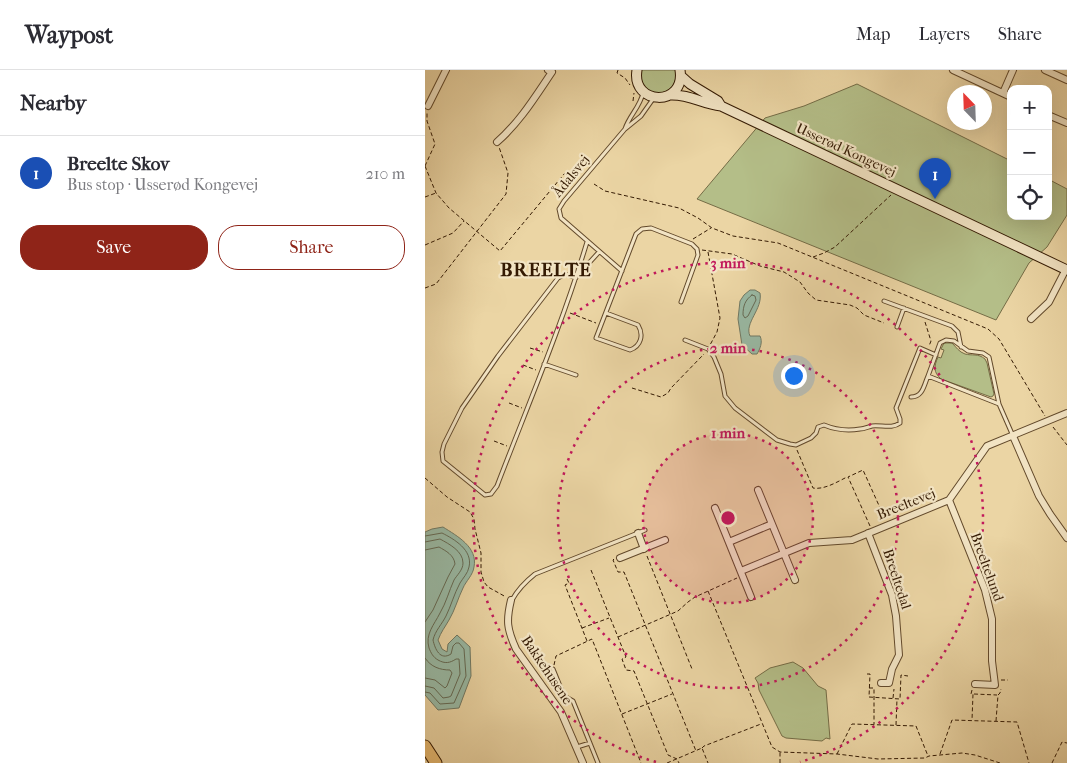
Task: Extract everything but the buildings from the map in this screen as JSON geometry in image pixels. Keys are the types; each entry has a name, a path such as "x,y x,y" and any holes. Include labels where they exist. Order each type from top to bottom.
{"highway":[{"path":"425,746 436,763"}],"main road":[{"path":"635,71 639,86 643,92 653,98"},
{"path":"670,95 680,83 681,73"},
{"name":"Usserød Kongevej","path":"681,73 696,88 718,101 721,106"},
{"name":"Usserød Kongevej","path":"653,98 683,95 721,106 1067,270"}],"street":[{"path":"428,106 446,70"},
{"path":"497,142 511,130 528,109 552,72 548,70"},
{"path":"953,70 1007,95"},
{"path":"1003,93 1013,70"},
{"path":"1045,70 1067,80"},
{"path":"1052,116 1067,123"},
{"path":"1031,319 1049,302 1067,270"},
{"name":"Breeltevej","path":"742,574 809,542 851,540 949,500 987,446 1067,413"},
{"path":"1013,436 1039,496 1067,538"},
{"path":"758,490 795,580"},
{"name":"Breeltelund","path":"949,500 985,590 992,619 992,661 995,684 975,684"},
{"path":"715,508 751,597"},
{"path":"729,542 772,524"},
{"name":"Breeltedal","path":"870,532 892,595 899,654 892,669 889,684 881,683"},
{"path":"638,533 644,549"},
{"path":"617,559 665,540"},
{"name":"Bakkehusene","path":"511,600 507,626 511,638 516,649 561,712 583,763"}],"lane":[{"name":"Ådalsvej","path":"625,129 643,92"},
{"name":"Ådalsvej","path":"587,242 561,218 559,209 563,201 625,129 641,116 653,98"},
{"path":"606,313 638,325 642,335 635,348 630,350 597,338 601,325 636,234 642,229 651,228 689,242 697,249 698,254 681,302"},
{"path":"576,278 565,274 559,278 498,356 462,408 444,444 442,452 443,461 485,495 491,494 497,486 564,311 576,278 587,242 622,271"},
{"path":"576,278 599,252"},
{"path":"884,300 925,318 952,326 958,332 961,347"},
{"path":"897,327 904,308"},
{"path":"685,340 708,349 714,357 721,374 725,396 735,408 777,440 796,445 811,438 819,427 824,425 842,430 861,429 872,426 896,426 900,423 900,419 896,408 920,348 936,355"},
{"path":"911,397 915,397 922,392 940,343 954,340 968,352 983,353 989,357 999,404 1013,436"},
{"path":"544,364 576,375"},
{"path":"928,376 999,404"},
{"name":"Bakkehusene","path":"511,600 518,589 535,574 645,530"},
{"name":"Bakkehusene","path":"553,669 564,696 573,701 598,763"},
{"path":"577,747 590,743"}],"path":[{"path":"618,70 617,73 625,78 632,88 634,94 633,102"},
{"path":"428,106 427,120 435,144 425,166 436,193 449,208 500,251 565,173 571,171 576,174"},
{"path":"425,288 436,284 506,194 509,173 497,142"},
{"path":"594,184 605,191 679,208 698,218 711,228 733,236 778,242 989,330 999,339 1048,421 1067,445"},
{"path":"813,257 835,247 897,189"},
{"path":"425,197 436,193"},
{"path":"425,245 453,233 464,221"},
{"path":"689,242 711,228"},
{"path":"697,249 733,254 760,266 784,272 800,282 816,300 849,305 857,308 864,315 884,323"},
{"path":"927,351 931,341 925,318 929,305"},
{"path":"564,311 601,325"},
{"path":"530,348 548,353"},
{"path":"523,365 541,372"},
{"path":"509,404 526,410"},
{"path":"494,441 512,447"},
{"path":"796,445 813,488 825,487 863,470 881,510"},
{"path":"848,477 866,517 870,532"},
{"path":"425,478 447,497 470,512 474,519 481,553 481,572 484,582 488,587 511,600"},
{"path":"644,549 692,669"},
{"path":"617,559 615,565 618,572 624,572 695,751"},
{"path":"591,570 625,658 622,659 626,670 634,671 668,754 677,759 679,763"},
{"path":"617,637 678,612 688,602 742,574"},
{"path":"567,579 568,583 565,585 587,642"},
{"path":"708,591 772,747 781,752 837,754 896,760 962,753 1000,763"},
{"path":"582,628 610,618"},
{"path":"553,669 556,656 592,639 641,763"},
{"path":"996,722 1001,680 1008,680"},
{"path":"972,720 973,694 971,694 971,690 975,684"},
{"path":"869,688 874,688 873,725"},
{"path":"893,698 894,688"},
{"path":"621,714 673,693"},
{"path":"973,694 998,695"},
{"path":"896,726 897,698"},
{"path":"939,755 952,720 1017,722 1029,763"},
{"path":"667,763 704,746 763,724"},
{"path":"837,754 852,724 916,726 929,756"},
{"path":"1052,763 1062,742 1067,743"},
{"path":"702,748 708,763"},
{"path":"780,763 781,752"},
{"path":"924,763 925,758"}],"green space":[{"path":"641,70 676,70 675,79 667,91 654,93 643,85"},
{"path":"857,84 1007,159 1007,220 1052,220 1052,181 1067,189 1067,215 1047,247 1029,263 996,320 697,199 765,118 804,106"},
{"path":"944,343 952,343 963,353 977,355 985,359 993,396 991,397 941,379 938,376 935,366 938,357 941,358 944,350 941,349"},
{"path":"793,662 803,668 818,686 826,690 830,739 826,738 822,741 782,736 759,690 755,678 770,668"}],"water":[{"path":"750,290 760,293 759,305 749,326 750,336 760,336 761,338 761,345 757,354 752,354 742,345 738,319 740,301"},
{"path":"443,527 470,548 473,554 474,567 438,640 442,649 447,652 448,644 457,635 470,647 471,676 459,708 438,710 425,695 425,532"}],"place":[{"name":"Breelte Skov","path":"935,199"}],"district":[{"name":"BREELTE","path":"546,270"}]}
